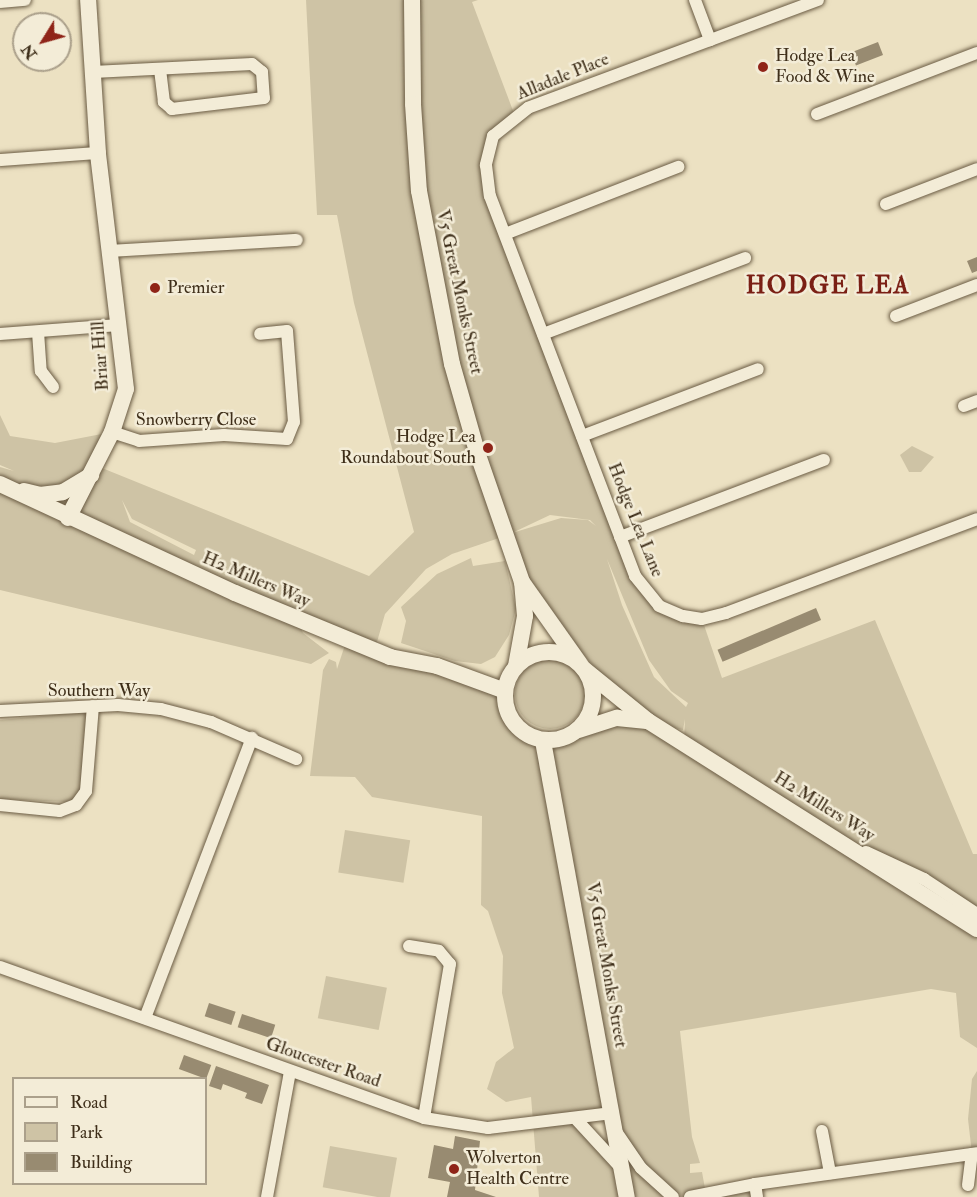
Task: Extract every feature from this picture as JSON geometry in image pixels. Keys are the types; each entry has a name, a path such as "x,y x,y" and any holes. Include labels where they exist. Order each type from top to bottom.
{"street":[{"path":"0,2 25,0"},
{"name":"Briar Hill","path":"69,518 112,432 126,388 98,153 88,0"},
{"name":"V5 Great Monks Street","path":"412,0 413,104 428,242 452,364 496,510 522,582 583,667"},
{"path":"695,0 710,40"},
{"name":"Alladale Place","path":"490,196 486,165 493,136 515,116 528,108 818,0"},
{"path":"817,114 977,53"},
{"path":"93,72 252,64 262,72 264,98 172,109 164,102 160,70"},
{"path":"0,160 98,153"},
{"path":"505,234 678,167"},
{"path":"886,204 977,170"},
{"name":"Hodge Lea Lane","path":"490,196 635,576 647,594 668,611 702,619 977,519"},
{"path":"111,251 297,240"},
{"path":"543,334 745,258"},
{"path":"896,316 977,285"},
{"path":"0,334 119,325"},
{"name":"Snowberry Close","path":"112,432 139,441 224,435 287,439 294,422 287,331 260,334"},
{"path":"38,332 41,371 52,387"},
{"path":"582,436 758,369"},
{"path":"964,406 977,401"},
{"path":"620,537 824,460"},
{"path":"0,484 40,495 63,492 92,474"},
{"name":"H2 Millers Way","path":"0,484 69,518 235,593 390,657 437,666 505,691"},
{"name":"V5 Great Monks Street","path":"516,666 525,616 522,582"},
{"path":"552,652 583,667 594,697 590,715 579,730 560,740 543,741 515,725 507,710 505,691 516,666 532,655 552,652"},
{"name":"H2 Millers Way","path":"583,667 648,721 851,846 977,929"},
{"path":"0,805 60,811 76,805 86,791 93,706"},
{"name":"Southern Way","path":"0,711 93,706 161,709 211,722 296,759"},
{"name":"H2 Millers Way","path":"579,730 617,718 648,721"},
{"path":"145,1018 252,738"},
{"name":"V5 Great Monks Street","path":"543,741 627,1197"},
{"path":"851,846 924,879 977,914"},
{"path":"409,946 440,951 450,964 424,1118"},
{"name":"Gloucester Road","path":"0,967 424,1118 488,1128 612,1113"},
{"path":"267,1197 290,1072"},
{"path":"575,1118 622,1169"},
{"path":"822,1131 830,1173"},
{"path":"616,1132 641,1168 673,1197"},
{"path":"690,1197 754,1184 974,1154 968,1185"},
{"path":"754,1184 757,1197"}],"green space":[{"path":"306,0 478,0 472,2 515,116 493,136 490,196 647,594 702,619 722,678 875,620 973,854 977,854 977,1048 960,1037 956,993 931,989 680,1031 692,1137 700,1163 690,1164 690,1173 702,1172 706,1194 755,1184 757,1197 539,1197 531,1097 506,1102 487,1089 496,1062 514,1048 502,993 503,956 488,911 481,905 482,816 372,797 355,777 310,776 323,670 329,659 336,662 337,669 347,639 297,619 303,633 329,653 311,664 0,590 0,484 61,514 0,475 0,467 14,471 0,465 0,415 10,436 55,443 112,432 97,466 369,576 414,532 354,303 337,215 317,215","holes":["122,500 132,519 196,550 194,555 130,522","550,515 590,520 596,526 588,520 561,518 512,533","505,536 522,582 639,720 579,730 560,740 533,738 511,719 505,691 375,649 385,614 426,569 452,554","607,559 649,660 671,691 688,703 686,707 654,677 622,605","685,719 684,741 654,723 683,730","612,1113 622,1168 576,1118"]},
{"path":"912,446 934,457 921,472 909,472 900,455"},
{"path":"471,558 473,566 505,561 516,609 509,635 495,657 481,664 455,661 401,643 406,621 401,607 437,574"},
{"path":"543,659 557,659 570,665 579,674 585,687 583,707 575,719 557,729 543,729 530,723 521,714 515,701 515,687 521,674 530,665"},
{"path":"86,712 80,794 68,802 0,799 0,720"},
{"path":"345,830 410,840 403,883 338,872"},
{"path":"326,976 387,988 379,1030 318,1018"},
{"path":"977,1071 977,1153 972,1154 968,1119 972,1079"},
{"path":"330,1146 397,1158 390,1197 323,1187"}],"building":[{"path":"878,42 883,55 856,65 851,52"},
{"path":"977,257 977,271 972,273 967,261"},
{"path":"816,608 821,620 723,662 718,650"},
{"path":"209,1003 236,1012 231,1025 205,1016"},
{"path":"242,1014 275,1025 271,1038 238,1027"},
{"path":"184,1055 211,1065 207,1077 179,1069"},
{"path":"216,1066 269,1085 262,1104 245,1098 247,1093 223,1084 221,1090 209,1086"},
{"name":"Wolverton Health Centre","path":"455,1136 480,1141 475,1190 496,1197 447,1197 450,1182 428,1178 434,1145 453,1149"}],"place":[{"name":"Hodge Lea Food & Wine","path":"763,67"},
{"name":"Premier","path":"155,288"},
{"name":"Hodge Lea Roundabout South","path":"488,448"},
{"name":"Wolverton Health Centre","path":"454,1169"}],"district":[{"name":"HODGE LEA","path":"828,286"}]}
